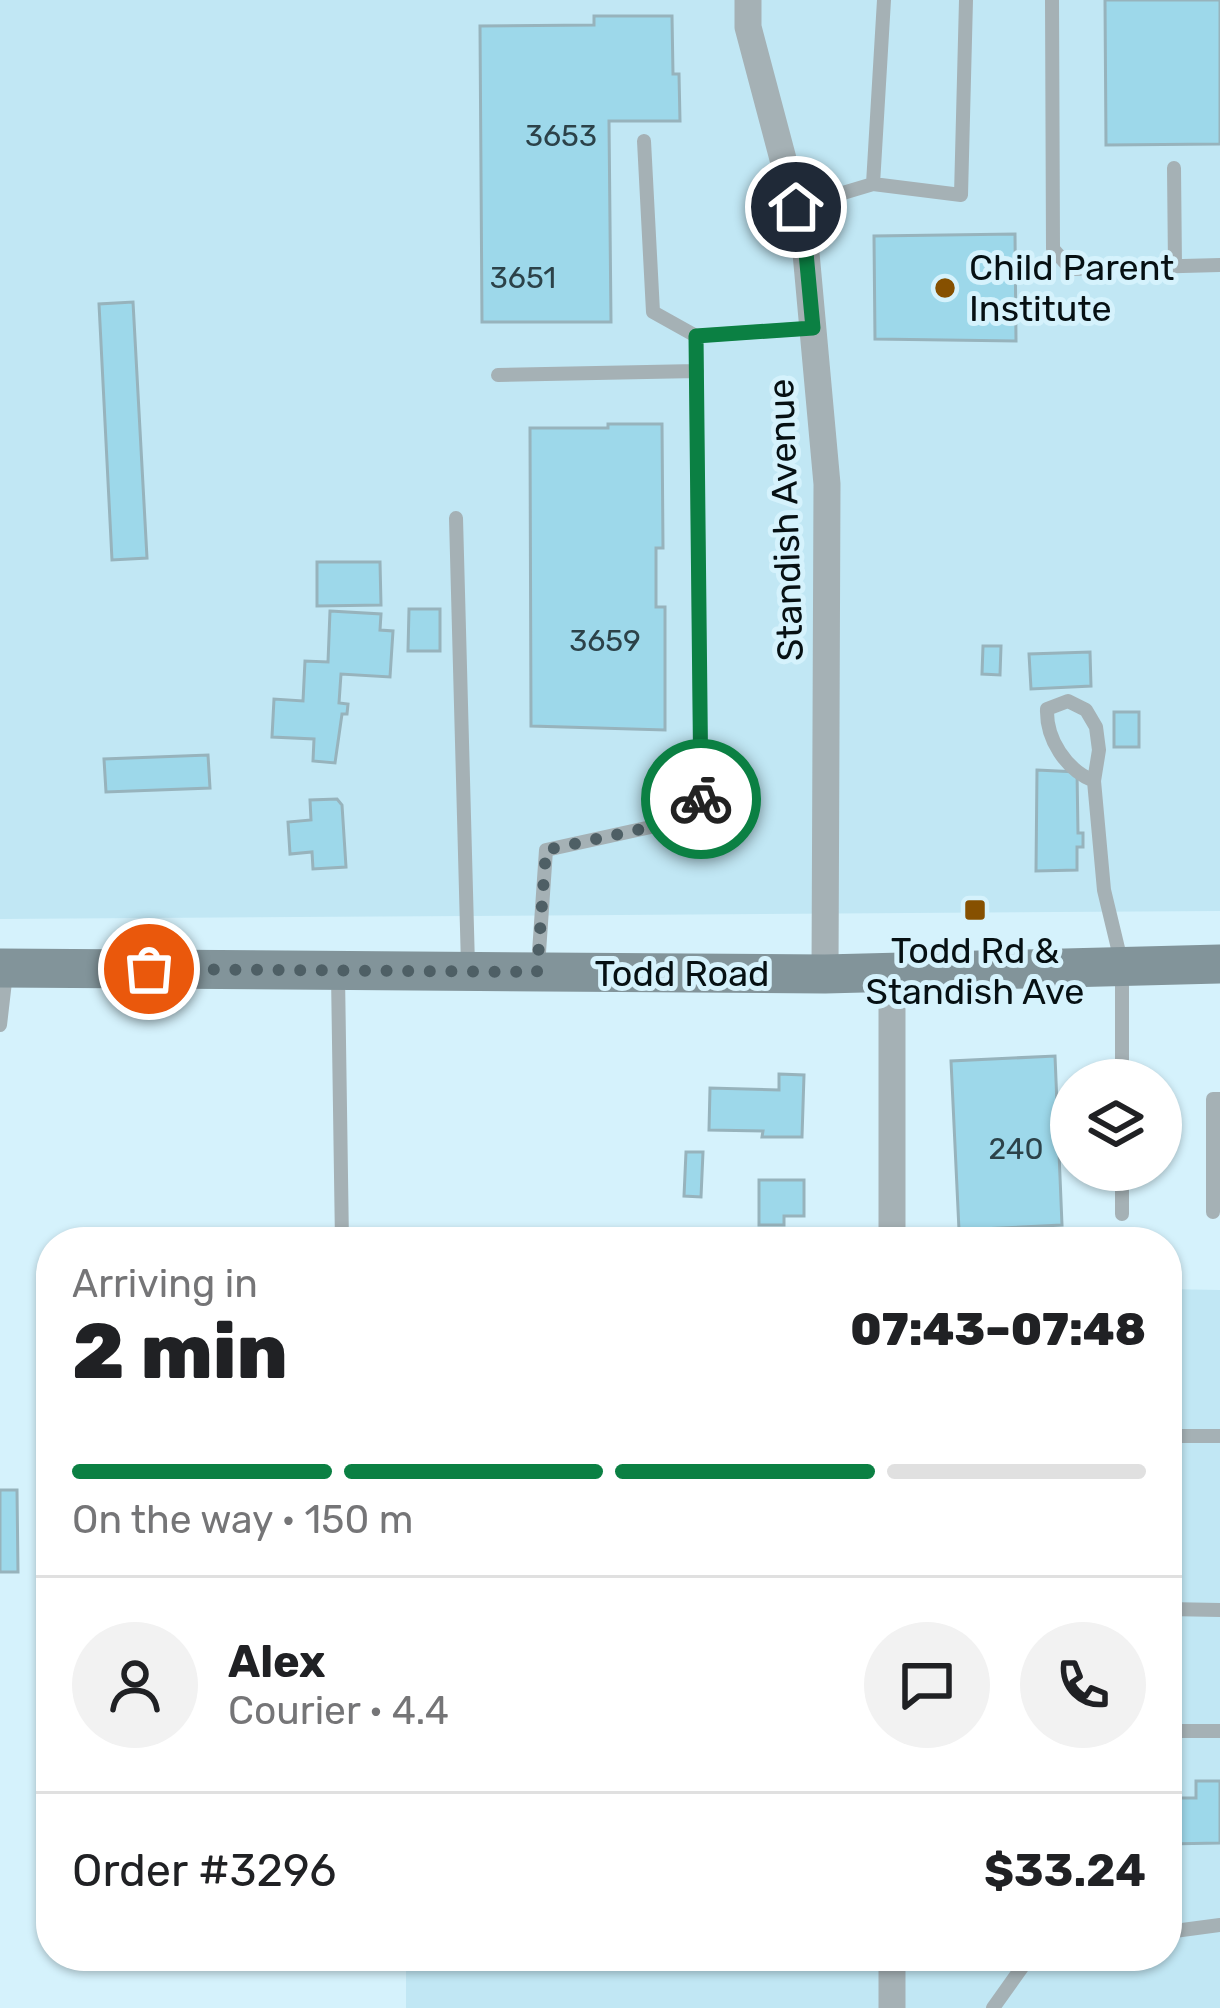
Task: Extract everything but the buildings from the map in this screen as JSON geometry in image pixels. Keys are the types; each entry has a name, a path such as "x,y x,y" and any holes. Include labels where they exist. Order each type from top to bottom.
{"main road":[{"name":"Todd Road","path":"3,968 825,974 1220,964"}],"street":[{"name":"Standish Avenue","path":"748,0 748,27 805,242 827,484 825,974"},
{"path":"892,970 892,1227"},
{"path":"892,1971 892,2008"}],"lane":[{"path":"873,184 884,0"},
{"path":"796,207 873,184 961,195 966,0"},
{"path":"1052,0 1053,249 1071,268 1220,265"},
{"path":"644,141 653,312 696,336 813,328"},
{"path":"1174,168 1175,266"},
{"path":"537,972 546,850 701,816 696,336"},
{"path":"498,375 697,371"},
{"path":"456,518 469,971"},
{"path":"1094,781 1080,775 1057,747 1047,728 1047,709 1068,701 1086,710 1096,727 1099,750 1094,781 1104,890 1123,965 1123,1059"},
{"path":"0,1025 3,968"},
{"path":"338,970 342,1227"},
{"path":"1214,1212 1214,1099 1220,1099"},
{"path":"1123,1191 1123,1214"},
{"path":"1182,1436 1220,1436"},
{"path":"1182,1609 1220,1610"},
{"path":"1182,1731 1220,1731"},
{"path":"1182,1930 1220,1924"},
{"path":"993,2008 1019,1971"}],"shaded area":[{"path":"0,0 1220,0 1220,911 0,919"},
{"path":"1182,1289 1220,1290 1220,2008 406,2008 406,1971 1182,1971"}],"way so far":[{"path":"149,969 537,972 546,850 701,816 701,799"}],"place":[{"name":"Child Parent Institute","path":"945,288"},
{"name":"Todd Rd & Standish Ave","path":"975,910"}],"route":[{"path":"701,799 696,336 813,328 805,242 796,207"}]}
